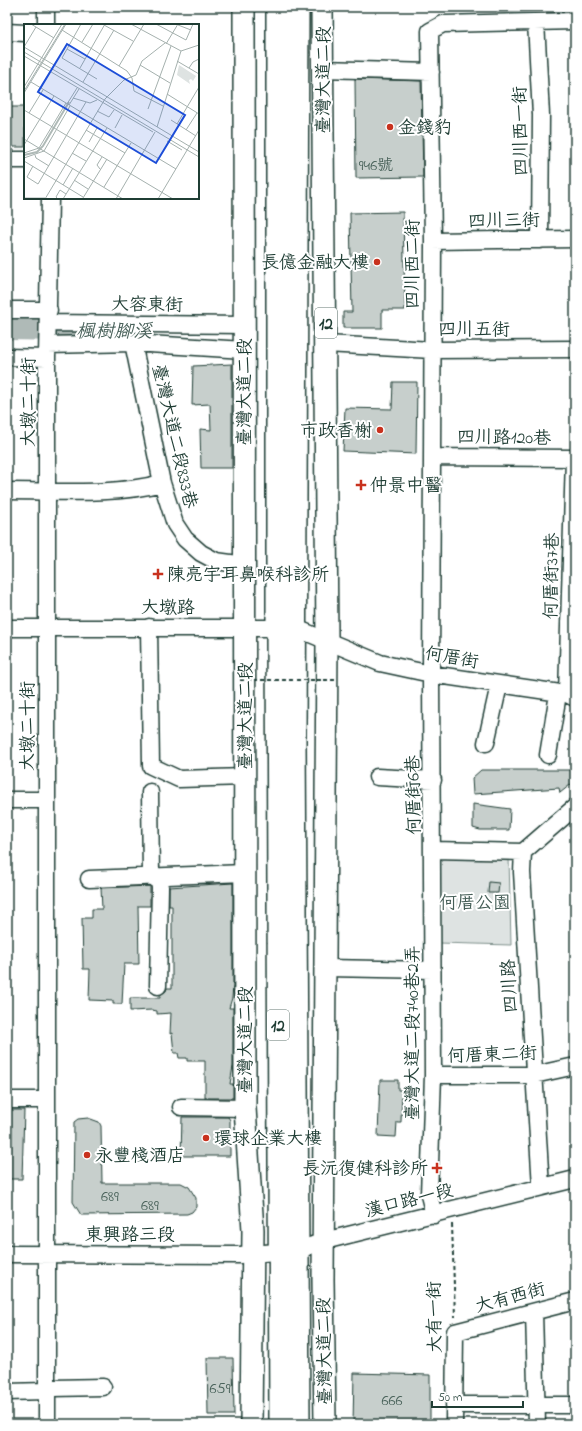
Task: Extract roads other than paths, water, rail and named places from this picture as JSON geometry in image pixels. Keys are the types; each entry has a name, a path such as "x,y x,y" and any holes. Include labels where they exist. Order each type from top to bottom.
{"main road":[{"name":"臺灣大道二段","path":"244,7 245,1108 253,1230 251,1424"},
{"name":"臺灣大道二段","path":"277,7 286,627 289,1252 299,1424"},
{"name":"臺灣大道二段","path":"286,627 298,7"},
{"name":"臺灣大道二段","path":"322,7 326,344 327,639 325,655 326,968 323,1280 325,1424"},
{"name":"臺灣大道二段","path":"280,1424 289,1252"}],"street":[{"path":"46,7 46,24"},
{"path":"536,22 575,21"},
{"name":"四川西二街","path":"433,456 433,241 430,31 443,24 536,22"},
{"name":"四川西一街","path":"536,22 542,114 540,240"},
{"path":"7,32 24,32"},
{"path":"322,69 431,72"},
{"path":"7,160 24,160"},
{"name":"大墩二十街","path":"47,1424 47,491 50,199"},
{"name":"四川三街","path":"433,241 575,239"},
{"name":"大容東街","path":"7,310 49,316 244,325"},
{"path":"7,358 48,351 133,343 244,350"},
{"name":"臺灣大道二段833巷","path":"133,343 162,483 175,524 186,539 200,553 216,561 245,565"},
{"name":"四川五街","path":"326,344 432,350 575,349"},
{"name":"四川路120巷","path":"433,456 575,458"},
{"name":"何厝街6巷","path":"433,456 431,674 433,850 523,852"},
{"name":"何厝街37巷","path":"548,755 567,696 573,611 575,458"},
{"path":"7,491 137,490 162,483"},
{"path":"149,627 150,766 178,779 245,777"},
{"name":"大墩路","path":"7,628 286,627 327,639"},
{"name":"何厝街","path":"327,639 380,663 431,674 567,696"},
{"path":"486,743 499,685"},
{"path":"378,777 433,780"},
{"path":"150,792 154,876 160,887 158,986"},
{"path":"7,800 47,800"},
{"path":"523,852 575,807"},
{"name":"臺灣大道二段740巷2弄","path":"433,850 433,1075 429,1195 434,1215"},
{"name":"四川路","path":"523,852 522,872 541,1187"},
{"path":"89,879 245,873"},
{"path":"326,968 432,970"},
{"name":"何厝東二街","path":"433,1075 534,1075 575,1066"},
{"path":"7,1100 46,1100"},
{"path":"181,1107 245,1108"},
{"name":"漢口路一段","path":"252,1254 289,1252 324,1241 575,1179"},
{"name":"東興路三段","path":"7,1254 252,1254"},
{"name":"大有西街","path":"455,1332 575,1301"},
{"path":"534,1312 537,1424"},
{"name":"大有一街","path":"454,1424 455,1332"},
{"path":"7,1392 46,1391 53,1388 103,1386"},
{"path":"454,1405 575,1405"}],"waterway":[{"name":"楓樹腳溪","path":"7,329 70,330"}],"place":[{"name":"金錢豹","path":"390,127"},
{"name":"長億金融大樓","path":"377,262"},
{"name":"市政香榭","path":"380,430"},
{"name":"仲景中醫","path":"361,485"},
{"name":"陳亮宇耳鼻喉科診所","path":"158,574"},
{"name":"環球企業大樓","path":"206,1138"},
{"name":"永豐棧酒店","path":"87,1155"},
{"name":"長沅復健科診所","path":"437,1168"}],"park label":[{"name":"何厝公園","path":"475,902"}]}
